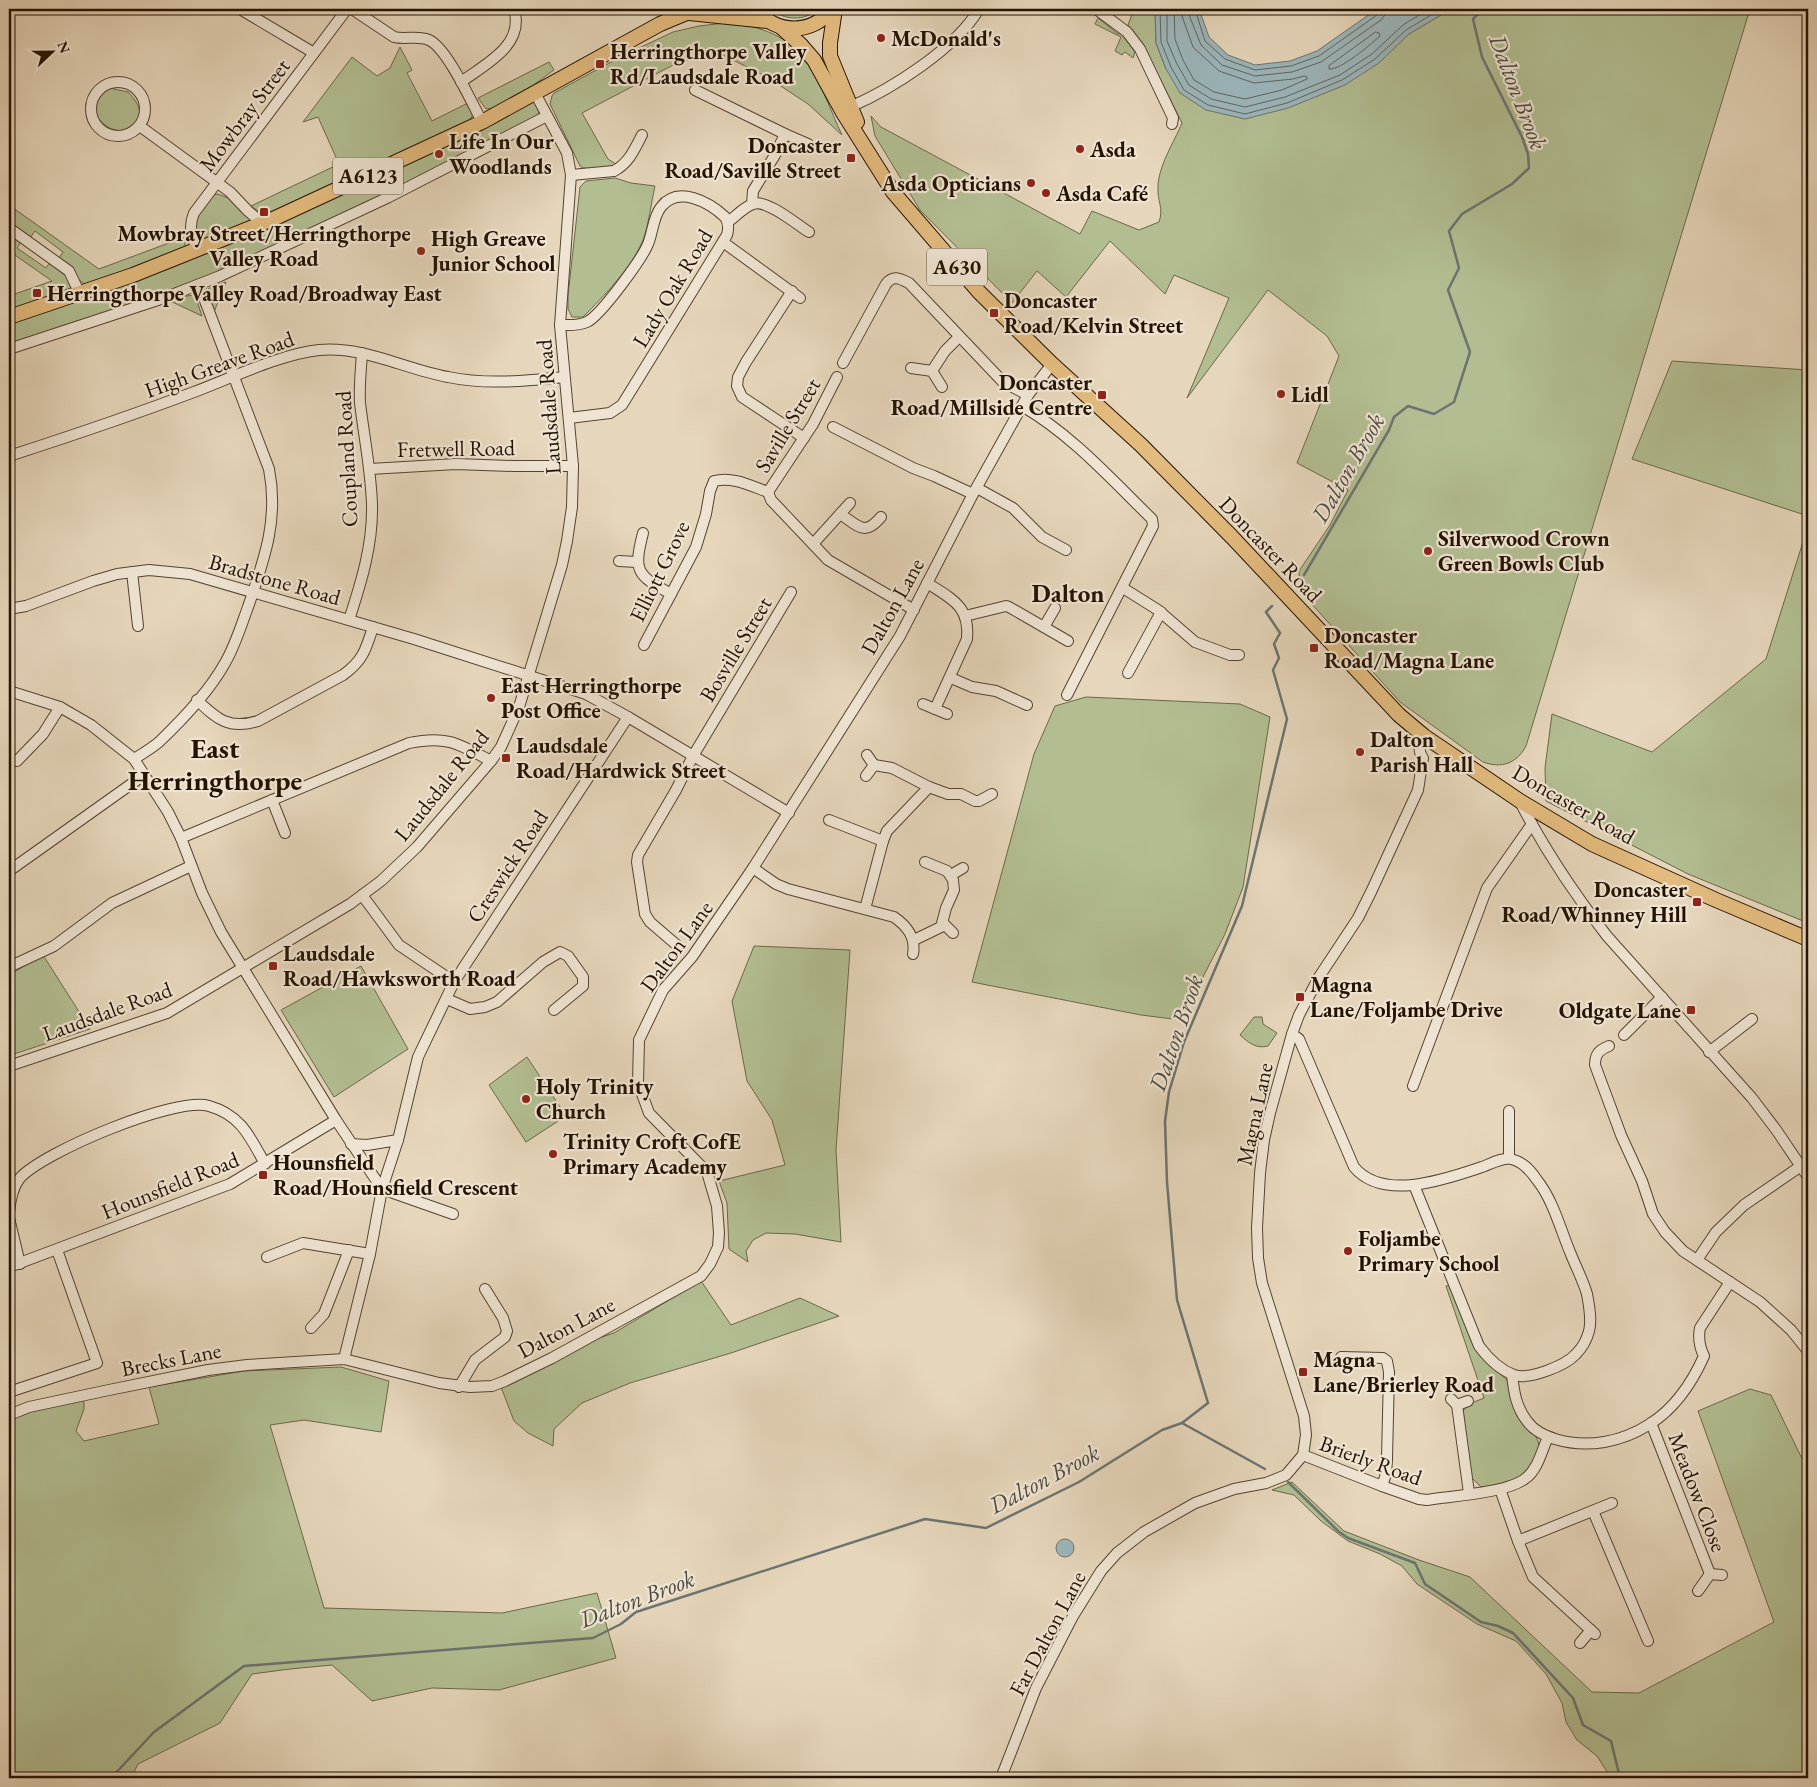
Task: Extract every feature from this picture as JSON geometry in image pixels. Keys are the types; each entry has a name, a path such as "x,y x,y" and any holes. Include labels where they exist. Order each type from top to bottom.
{"main road":[{"path":"756,9 768,21 781,27 796,29 806,27 824,18 834,9"},
{"name":"Doncaster Road","path":"834,9 830,56 873,161"},
{"name":"A6123","path":"9,317 132,276 262,223 380,170 482,122 629,40 687,11 768,21"},
{"name":"Doncaster Road","path":"781,27 801,44 814,60 842,111 893,192 979,292 1052,364 1142,446 1232,538 1385,702 1430,740 1520,801 1592,844 1808,939"}],"street":[{"path":"240,9 314,53"},
{"name":"Mowbray Street","path":"197,250 192,235 191,221 194,213 347,9"},
{"path":"352,9 394,37 401,39 425,38 435,43 461,82 482,122"},
{"path":"461,82 511,42 517,25 514,9"},
{"path":"850,107 890,86 923,64 961,32 979,9"},
{"path":"1096,9 1127,32 1140,50 1173,118 1172,124"},
{"path":"114,82 121,82 134,87 140,92 146,106 146,113 141,127 128,135 120,137 105,134 94,123 92,100 101,88 114,82"},
{"path":"695,90 808,144"},
{"name":"Laudsdale Road","path":"9,1066 167,1013 362,896 397,867 417,847 491,761 511,725 519,707 562,565 572,507 573,466 560,325 571,175 567,153 535,93"},
{"path":"9,349 199,285 389,197 547,116"},
{"path":"141,127 230,192 262,223"},
{"path":"752,204 754,191 785,134"},
{"path":"571,175 614,171 620,168 630,158 642,135"},
{"name":"Lady Oak Road","path":"560,325 580,325 593,318 637,264 649,241 656,214 667,202 684,196 692,197 720,213 728,222 728,229 722,242 622,405 610,413 568,418"},
{"path":"728,222 752,204 758,203 769,206 809,232"},
{"path":"9,228 68,271 80,294"},
{"path":"722,242 796,295 746,362 738,377 737,386 742,398 804,438"},
{"name":"Saville Street","path":"843,363 886,284 895,278 901,278 909,283 959,337"},
{"path":"134,759 158,743 197,700 225,664 253,591 270,538 273,504 269,470 199,285"},
{"path":"932,372 945,350 959,337 1003,382 1028,395"},
{"name":"High Greave Road","path":"9,456 131,416 282,359 319,350 362,353 447,377 468,380 519,381 564,377"},
{"name":"Coupland Road","path":"349,620 362,581 367,557 372,507 370,468 360,401 362,353"},
{"name":"Dalton Lane","path":"344,1359 459,1387 492,1386 552,1358 701,1276 717,1252 719,1233 717,1206 707,1172 649,1114 638,1083 638,1040 663,990 692,957 753,868 900,636 975,491 1028,395 1052,364"},
{"path":"911,368 932,372 942,387"},
{"name":"Saville Street","path":"768,492 814,424 837,377"},
{"path":"1022,406 1040,417 1090,458 1152,519 1154,526 1066,695"},
{"path":"833,427 913,468 975,491 1013,508 1042,537 1066,550"},
{"name":"Fretwell Road","path":"370,468 456,464 573,466"},
{"name":"Elliott Grove","path":"644,644 696,547 714,481 722,479 733,480 768,492"},
{"path":"768,492 771,500 828,560 914,610"},
{"path":"813,544 850,503"},
{"path":"840,514 862,528 868,529 873,527 881,517"},
{"path":"642,533 637,562 638,569 644,577 671,594"},
{"path":"619,561 637,562"},
{"name":"Bradstone Road","path":"9,609 26,606 92,581 132,572 149,570 190,574 349,620 586,694 789,813"},
{"path":"132,572 138,626"},
{"path":"928,584 955,601 966,616 968,628 967,639 936,709"},
{"path":"1123,588 1161,612 1195,642 1232,658"},
{"name":"Bosville Street","path":"681,933 676,944 650,922 646,914 637,862 638,855 676,790 693,756 790,592"},
{"path":"966,616 1006,606 1013,608 1068,641"},
{"path":"1044,627 1056,608"},
{"path":"1128,673 1161,612"},
{"path":"197,700 212,715 234,725 246,725 258,721 343,675 354,667 365,650 373,628"},
{"path":"951,678 972,687 996,691 1027,705"},
{"path":"9,691 60,706 91,725 134,759 168,812 181,838 215,922 242,969 351,1144 382,1189 453,1214"},
{"path":"923,704 947,714"},
{"path":"17,761 43,734 60,706"},
{"name":"Creswick Road","path":"344,1359 370,1254 382,1189 398,1140 418,1057 454,982 628,717"},
{"path":"181,838 409,743 438,739 452,741 491,761"},
{"name":"Magna Lane","path":"1303,1455 1306,1434 1304,1416 1262,1283 1258,1258 1257,1228 1263,1148 1270,1113 1299,1015 1319,977 1367,901 1418,790 1423,758 1420,754 1419,744 1430,740"},
{"path":"867,755 874,765 892,768 929,787 948,794 961,794 974,801 984,800 992,794"},
{"path":"866,776 874,765"},
{"path":"9,872 144,775"},
{"path":"865,909 883,841 888,831 929,787"},
{"path":"272,800 285,833"},
{"path":"1520,801 1532,824 1607,936 1752,1098 1808,1178"},
{"path":"829,820 883,841"},
{"path":"1413,1086 1487,888 1532,824"},
{"path":"914,940 939,929 943,923 946,908 954,890 950,875 942,869 925,862"},
{"path":"9,967 54,946 112,903 191,866"},
{"path":"753,868 788,890 894,917 903,923 914,940 913,954"},
{"path":"950,875 963,868"},
{"path":"362,896 399,945 454,982"},
{"path":"943,923 952,933"},
{"path":"447,999 470,1009 486,1007 497,1002 543,962 560,952 568,956 583,977 583,986 554,1010"},
{"path":"1624,1035 1662,997"},
{"path":"1709,1052 1752,1019"},
{"path":"1292,1034 1299,1039 1354,1167 1361,1175 1383,1184 1414,1185 1451,1177 1508,1158 1520,1162 1527,1168 1538,1181 1548,1198 1586,1291 1590,1318 1589,1331 1584,1344 1577,1354 1569,1361 1538,1374 1523,1377 1512,1375 1488,1357 1479,1346 1414,1185"},
{"path":"1609,1046 1595,1057 1595,1065 1642,1181 1653,1214 1672,1240 1697,1260 1760,1302 1791,1330 1808,1351"},
{"path":"9,1214 11,1195 20,1178 39,1162 115,1127 162,1111 187,1106 207,1105 227,1112 244,1126 265,1164"},
{"path":"1508,1158 1509,1111"},
{"name":"Hounsfield Road","path":"9,1267 230,1184 336,1120"},
{"path":"351,1144 367,1145 398,1140"},
{"path":"1697,1260 1716,1232 1744,1204 1801,1166"},
{"path":"9,1218 20,1264"},
{"path":"268,1257 303,1243 370,1254"},
{"name":"Brecks Lane","path":"9,1392 97,1363 58,1250"},
{"path":"311,1328 324,1314 349,1250"},
{"path":"1512,1375 1515,1397 1520,1409 1536,1431 1569,1443 1586,1445 1604,1442 1629,1434 1651,1423 1672,1405 1692,1380 1704,1356 1698,1336 1700,1328 1730,1282"},
{"path":"459,1387 475,1360 505,1337 507,1331 503,1318 485,1289"},
{"path":"1341,1357 1383,1358 1387,1361 1389,1372 1387,1459 1386,1474 1382,1486"},
{"name":"Brecks Lane","path":"9,1415 29,1407 208,1370 247,1365 344,1359"},
{"path":"1468,1400 1454,1402 1469,1494"},
{"name":"Meadow Close","path":"1651,1423 1710,1574"},
{"name":"Brierly Road","path":"1303,1455 1382,1486 1427,1500 1500,1489 1526,1478 1534,1470 1548,1436"},
{"name":"Far Dalton Lane","path":"1001,1778 1036,1688 1073,1616 1106,1565 1117,1553 1144,1532 1195,1503 1234,1489 1266,1482 1286,1475 1303,1455"},
{"path":"1500,1489 1533,1577 1593,1632 1580,1643"},
{"path":"1518,1541 1612,1503"},
{"path":"1593,1511 1648,1641"},
{"name":"Meadow Close","path":"1710,1574 1722,1574"},
{"name":"Meadow Close","path":"1698,1591 1710,1574"}],"green space":[{"path":"770,9 818,9 807,16 794,18 781,15"},
{"path":"1134,9 1155,9 1156,43 1166,69 1378,63 1409,34 1451,9 1750,9 1526,746 1518,757 1508,763 1496,765 1483,762 1400,702 1309,601 1303,590 1299,571 1330,525 1348,490 1297,463 1339,356 1327,336 1268,290 1187,398 1229,298 1174,275 1165,294 1110,241 1066,297 1037,271 1012,303 920,210 875,136 871,116 881,127 1080,234 1092,211 1139,230 1159,222 1161,213 1158,192 1159,179 1163,163 1182,123 1143,45 1128,25"},
{"path":"1098,18 1118,34 1121,33 1135,52 1133,58 1125,52 1122,55 1115,51 1121,37 1095,24"},
{"path":"725,23 758,28 778,37 797,50 815,76 842,135 808,104 767,77 717,52 677,63 582,113 608,159 617,165 599,169 583,168 580,166 550,104 554,93 622,56 673,32"},
{"path":"400,47 412,70 407,73 432,121 468,103 474,112 470,120 273,212 261,212 251,206 339,164 318,117 303,122 352,57 377,76 390,68"},
{"path":"549,62 554,70 512,100 494,108 486,109 478,98"},
{"path":"110,88 128,92 139,109 140,115 135,125 123,133 107,127 100,121 95,110 96,100 99,95"},
{"path":"532,102 535,103 539,112 537,116 434,170 209,276 9,344 9,323 171,268 238,240"},
{"path":"615,178 631,183 655,186 645,234 625,271 608,291 583,317 572,317 568,309 568,296 580,187 586,181"},
{"path":"218,194 228,198 252,221 205,239 196,229 196,223 205,205 213,195"},
{"path":"9,205 99,269 185,237 185,247 182,250 86,285 79,280 72,268 59,258 63,252 35,231 30,238 9,222"},
{"path":"9,234 21,242 17,248 46,268 50,262 65,273 70,280 70,290 9,312 9,296 52,281 9,251"},
{"path":"226,282 214,312 208,299 207,291 212,286"},
{"path":"192,295 197,301 202,316 168,300"},
{"path":"1672,361 1808,370 1808,516 1632,459"},
{"path":"1808,526 1808,923 1688,874 1546,801 1545,768 1552,714 1652,752 1766,659"},
{"path":"1086,697 1240,704 1270,717 1243,887 1225,934 1181,1020 1141,1015 972,982 1034,754 1055,706"},
{"path":"754,946 850,950 836,1150 841,1242 795,1234 766,1233 753,1240 746,1251 748,1262 729,1249 727,1203 719,1181 785,1165 772,1120 747,1081 732,1001"},
{"path":"43,955 90,1029 11,1055 9,1049 9,975"},
{"path":"361,966 408,1049 334,1097 281,1010"},
{"path":"1254,1017 1262,1017 1263,1024 1277,1033 1268,1046 1256,1046 1240,1035"},
{"path":"527,1057 566,1116 526,1142 489,1085"},
{"path":"701,1281 731,1325 800,1298 839,1316 731,1353 630,1383 582,1403 554,1429 553,1446 528,1433 514,1421 501,1387 596,1339 614,1333"},
{"path":"1450,1285 1480,1356 1508,1381 1512,1402 1518,1417 1534,1434 1539,1444 1531,1465 1526,1472 1514,1481 1481,1487 1471,1477 1463,1411 1469,1404 1484,1398 1446,1286"},
{"path":"341,1367 389,1381 381,1432 304,1420 270,1425 324,1608 502,1613 597,1593 616,1658 499,1690 432,1688 372,1701 332,1665 252,1674 220,1723 138,1764 131,1778 9,1778 9,1420 80,1398 84,1402 84,1409 76,1431 84,1441 159,1424 149,1387 244,1371"},
{"path":"1750,1389 1771,1395 1808,1471 1808,1778 1611,1778 1597,1756 1577,1740 1566,1722 1562,1703 1546,1674 1516,1641 1477,1624 1417,1584 1402,1566 1380,1554 1348,1541 1321,1521 1294,1495 1272,1490 1292,1482 1344,1531 1419,1560 1470,1577 1592,1692 1639,1693 1774,1622 1698,1411"}],"water":[{"path":"1155,9 1199,9 1209,37 1228,55 1255,65 1290,61 1317,51 1377,9 1451,9 1409,34 1379,63 1345,85 1288,108 1245,119 1206,110 1180,93 1166,69 1156,43"},
{"path":"1065,1539 1071,1542 1074,1548 1071,1554 1065,1557 1059,1554 1056,1548 1059,1542"}],"waterway":[{"name":"Dalton Brook","path":"1304,575 1389,430 1394,417 1408,406 1434,414 1454,402 1470,352 1448,290 1459,268 1449,231 1462,214 1512,184 1529,168 1528,154 1522,137 1482,57 1473,19 1483,9"},
{"name":"Dalton Brook","path":"111,1778 154,1732 244,1666 593,1638 621,1624 636,1612 925,1519 986,1528 1079,1482 1162,1430 1182,1423 1208,1403 1177,1300 1167,1182 1165,1121 1169,1092 1184,1042 1242,906 1287,719 1273,670 1279,658 1274,644 1280,633 1266,612 1272,606"},
{"path":"1182,1423 1265,1469"},
{"path":"1288,1482 1338,1531 1348,1538 1415,1563 1425,1584 1481,1622 1498,1626 1513,1633 1573,1698 1583,1725 1611,1741 1620,1778"}],"place":[{"name":"McDonald's","path":"881,38"},
{"name":"Herringthorpe Valley Rd/Laudsdale Road","path":"600,64"},
{"name":"Asda","path":"1080,149"},
{"name":"Life In Our Woodlands","path":"439,154"},
{"name":"Doncaster Road/Saville Street","path":"851,158"},
{"name":"Asda Opticians","path":"1031,183"},
{"name":"Asda Café","path":"1046,193"},
{"name":"Mowbray Street/Herringthorpe Valley Road","path":"264,212"},
{"name":"High Greave Junior School","path":"421,251"},
{"name":"Herringthorpe Valley Road/Broadway East","path":"37,293"},
{"name":"Doncaster Road/Kelvin Street","path":"994,313"},
{"name":"Lidl","path":"1281,394"},
{"name":"Doncaster Road/Millside Centre","path":"1102,395"},
{"name":"Silverwood Crown Green Bowls Club","path":"1428,551"},
{"name":"Doncaster Road/Magna Lane","path":"1314,648"},
{"name":"East Herringthorpe Post Office","path":"491,698"},
{"name":"Dalton Parish Hall","path":"1360,752"},
{"name":"Laudsdale Road/Hardwick Street","path":"506,758"},
{"name":"Doncaster Road/Whinney Hill","path":"1697,902"},
{"name":"Laudsdale Road/Hawksworth Road","path":"273,966"},
{"name":"Magna Lane/Foljambe Drive","path":"1300,997"},
{"name":"Oldgate Lane","path":"1691,1010"},
{"name":"Holy Trinity Church","path":"526,1099"},
{"name":"Trinity Croft CofE Primary Academy","path":"553,1154"},
{"name":"Hounsfield Road/Hounsfield Crescent","path":"263,1175"},
{"name":"Foljambe Primary School","path":"1348,1251"},
{"name":"Magna Lane/Brierley Road","path":"1303,1372"}],"district":[{"name":"Dalton","path":"1068,593"},
{"name":"East Herringthorpe","path":"215,764"}]}
